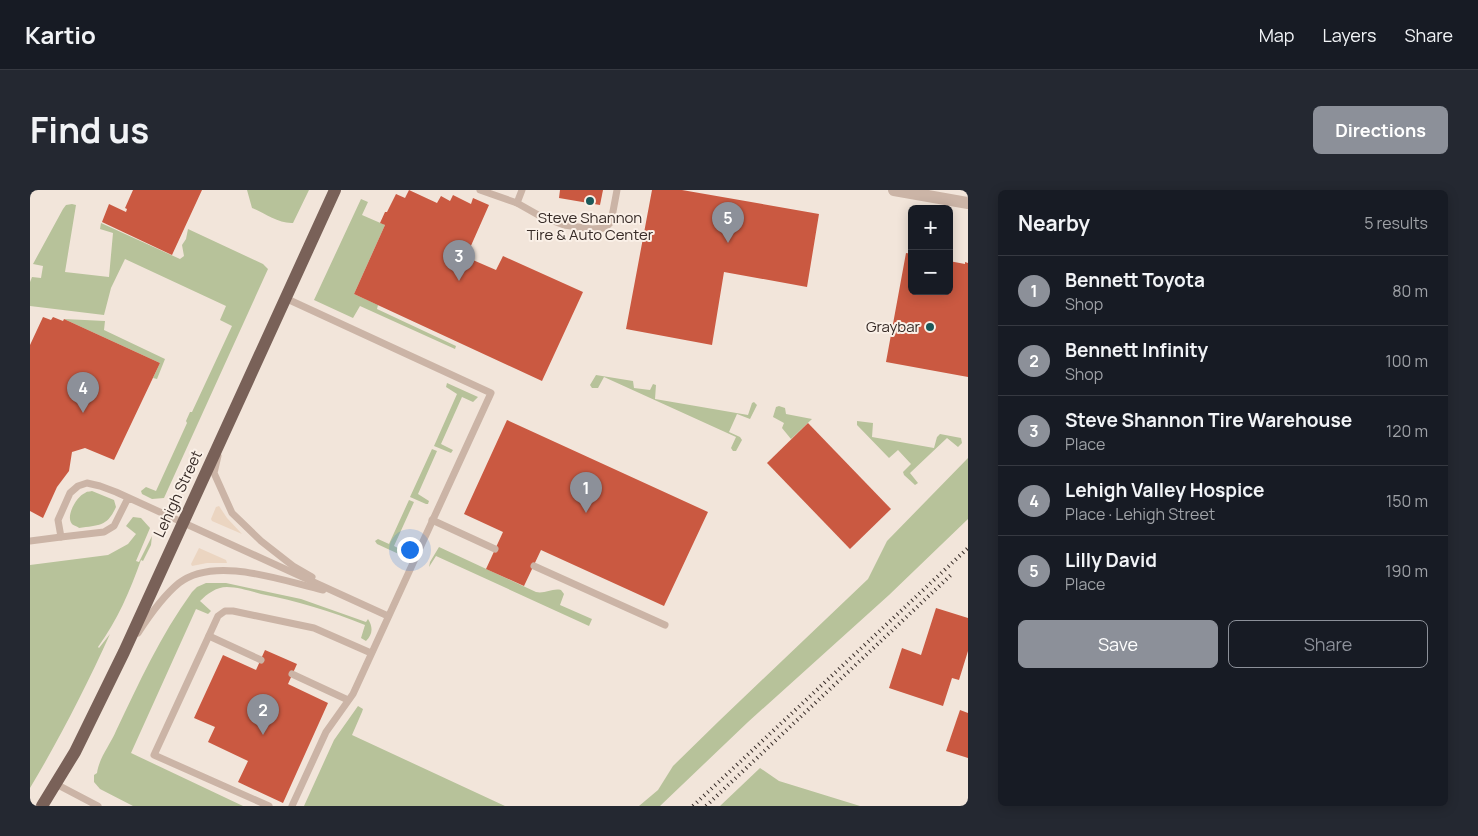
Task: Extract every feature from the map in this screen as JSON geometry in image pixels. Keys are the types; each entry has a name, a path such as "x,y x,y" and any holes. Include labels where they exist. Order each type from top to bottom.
{"main road":[{"name":"Lehigh Street","path":"42,806 75,752 124,652 335,190"}],"street":[{"path":"894,190 968,203"}],"lane":[{"path":"480,190 517,203 540,216 564,224 592,229 604,228 611,222 617,190"},
{"path":"517,203 522,190"},
{"path":"285,298 491,393 372,653 352,694 326,732 292,806"},
{"path":"222,438 214,473 232,513 261,541 293,566 340,594"},
{"path":"61,537 58,520 70,493 78,486 87,483 100,486 388,616"},
{"path":"30,541 104,532 114,526 128,498"},
{"path":"432,520 495,548"},
{"path":"534,566 665,625"},
{"path":"124,652 142,626 178,584 190,576 204,571 220,569 237,571 340,594"},
{"path":"269,806 154,754 218,616 225,611 233,611 314,628 372,653"},
{"path":"209,636 261,660"},
{"path":"292,674 348,700"},
{"path":"56,784 98,806"}],"green space":[{"path":"247,190 309,190 293,223 288,223 252,208"},
{"path":"361,199 368,202 362,215 385,225 354,294 378,305 377,309 456,346 455,349 360,306 353,318 314,300"},
{"path":"66,205 76,205 65,272 109,277 113,233 100,229 101,223 180,259 184,256 182,245 186,239 188,229 263,264 268,269 164,498 152,499 142,494 141,491 146,487 156,491 187,423 190,412 192,412 232,326 220,320 226,306 125,259 111,288 104,315 30,306 30,282 32,277 41,278 43,266 33,264 63,209"},
{"path":"64,319 105,321 104,330 165,359 157,379 153,378 160,363"},
{"path":"596,375 633,381 634,388 650,390 653,384 656,385 655,399 748,415 752,403 754,402 757,405 750,419 737,414 729,432 740,437 742,440 736,451 733,451 731,448 736,437 604,377 598,388 592,388 590,385"},
{"path":"447,383 478,397 473,402 462,397 441,444 453,450 451,453 434,446 457,394 446,387"},
{"path":"776,407 785,408 786,414 812,419 791,439 782,428 784,423 773,417"},
{"path":"857,421 873,423 872,437 934,448 937,437 940,434 961,438 962,443 958,447 947,438 910,473 918,483 915,485 903,472 911,464 898,450 889,458 857,425"},
{"path":"432,449 437,451 418,494 429,501 426,504 410,497"},
{"path":"968,458 968,519 889,595 748,722 660,806 639,806 658,790 673,766 868,579 887,541"},
{"path":"92,491 114,500 116,507 106,522 79,528 72,524 70,520 71,511 82,495"},
{"path":"409,500 414,502 394,546 404,551 405,554 403,556 377,544 375,541 378,539 389,544"},
{"path":"133,517 141,518 150,528 136,561 139,562 152,536 151,545 143,561 141,560 117,616 98,647 110,634 82,693 30,788 30,565 108,555 128,544 136,534 126,526"},
{"path":"439,547 536,592 561,590 564,594 560,605 592,619 589,626 436,556 429,567"},
{"path":"206,583 226,583 301,599 366,622 368,619 371,625 371,633 366,641 361,638 365,625 327,611 244,589 223,587 209,593 200,601 211,611 208,614 196,609 131,753 243,806 133,806 100,789 94,782 94,775 97,773 102,757 170,626 192,592 197,587"},
{"path":"358,706 363,709 352,735 505,806 304,806 334,740"},
{"path":"760,768 779,781 860,806 720,806"}],"shaded area":[{"path":"219,506 242,534 212,521 211,519 216,507"},
{"path":"199,548 226,560 227,563 207,563 192,566 191,564"}],"building":[{"path":"133,190 202,190 172,255 102,222 109,204 126,212 127,209 125,208"},
{"path":"409,190 437,203 441,196 450,201 453,195 471,204 473,198 489,205 466,257 496,270 503,256 583,292 542,381 354,294 385,225 380,223 385,212 387,212 396,194 405,198"},
{"name":"Steve Shannon Tire & Auto Center","path":"560,190 603,190 600,205 559,198"},
{"path":"652,190 682,190 819,214 807,287 724,272 712,345 626,329"},
{"name":"Graybar","path":"906,253 908,253 908,295 953,295 953,262 968,263 968,377 886,362"},
{"path":"43,317 51,320 53,317 63,321 64,319 160,363 114,460 85,448 72,452 69,471 57,487 43,518 30,511 30,345"},
{"path":"507,420 708,512 664,606 541,550 524,586 486,569 503,532 464,514"},
{"path":"808,423 891,509 850,549 767,463"},
{"path":"936,608 968,618 968,651 959,680 952,678 943,706 889,688 902,648 921,655"},
{"path":"265,650 297,664 288,684 328,703 283,803 238,782 248,761 208,742 215,727 194,718 223,655 256,670"},
{"path":"960,710 968,713 968,758 946,751"}],"railway":[{"path":"693,806 968,548"},
{"path":"706,806 952,574"}],"place":[{"name":"Steve Shannon Tire & Auto Center","path":"590,201"},
{"name":"Lilly David","path":"728,243"},
{"name":"Steve Shannon Tire Warehouse","path":"459,281"},
{"name":"Graybar","path":"930,327"},
{"name":"Lehigh Valley Hospice","path":"83,413"},
{"name":"Bennett Toyota","path":"586,513"},
{"name":"Bennett Infinity","path":"263,735"}]}
